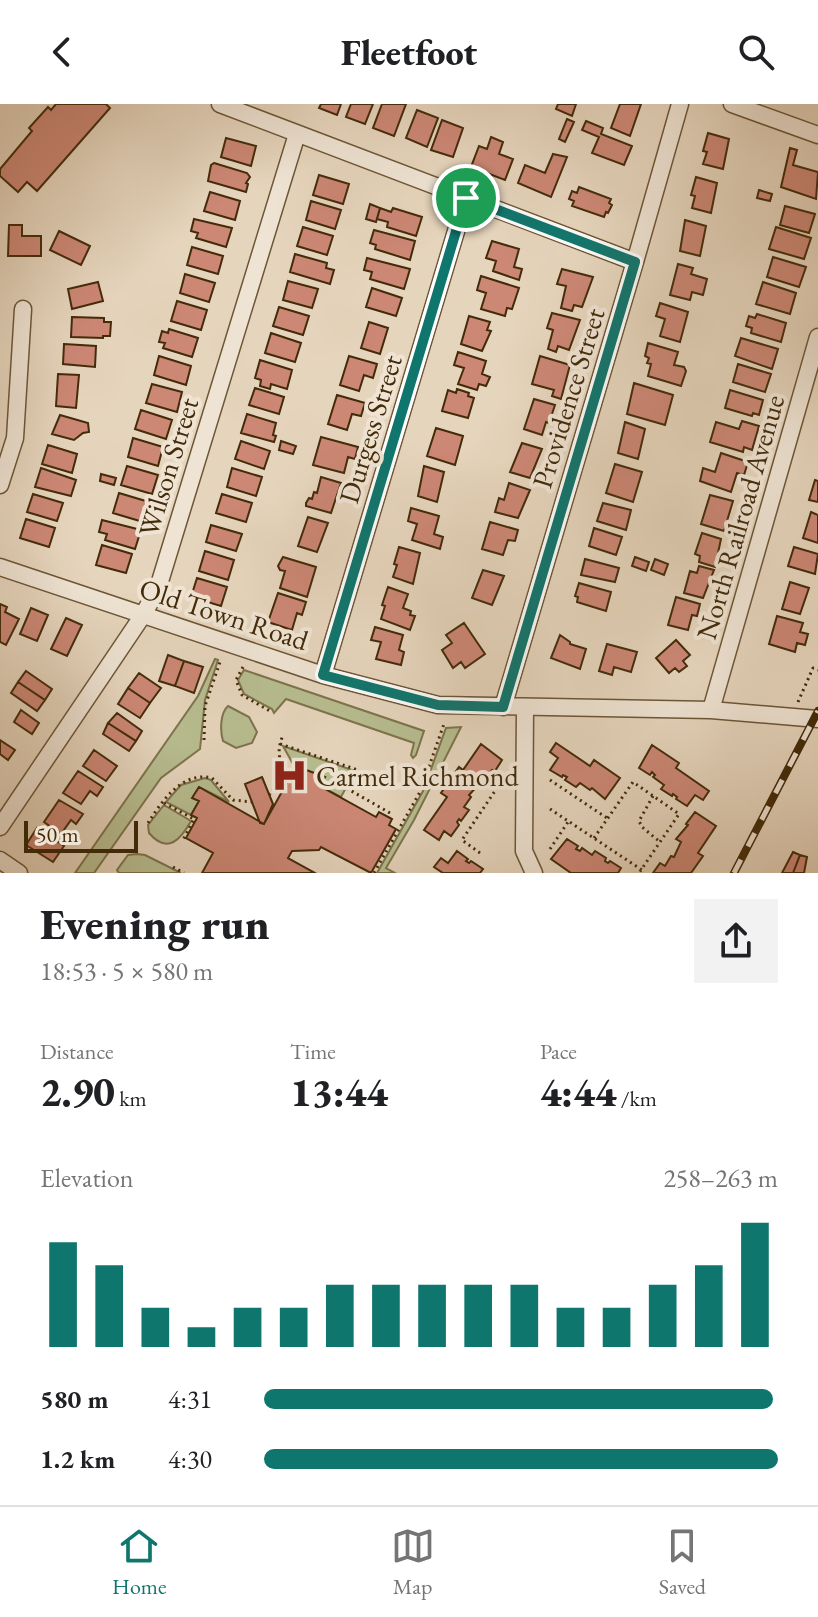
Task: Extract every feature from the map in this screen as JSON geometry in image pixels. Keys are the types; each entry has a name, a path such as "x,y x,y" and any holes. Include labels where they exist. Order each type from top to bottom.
{"street":[{"path":"220,104 635,262"},
{"name":"Providence Street","path":"503,707 680,104"},
{"path":"732,104 818,135"},
{"name":"Wilson Street","path":"0,827 158,588 297,134"},
{"name":"Durgess Street","path":"323,675 466,198"},
{"path":"0,485 15,438 23,309"},
{"name":"North Railroad Avenue","path":"711,710 818,337"},
{"name":"Old Town Road","path":"0,567 323,675 438,705 711,710 818,719"},
{"path":"525,707 524,851 534,873"},
{"path":"0,860 19,873"}],"path":[{"path":"204,740 205,706 221,659"},
{"path":"243,667 236,680 242,694 270,711"},
{"path":"798,702 813,668 818,670"},
{"path":"374,873 420,792 444,724"},
{"path":"269,795 279,785 282,776 280,744 283,734"},
{"path":"280,744 358,770 348,789 390,813"},
{"path":"148,823 177,787 204,776 216,782 233,800 252,802"},
{"path":"550,780 607,818"},
{"path":"550,809 640,871 679,814 633,782 594,838"},
{"path":"480,853 462,840 499,785"},
{"path":"653,796 639,821 660,843"},
{"path":"164,803 194,819 183,840"},
{"path":"550,849 569,821"},
{"path":"173,867 184,873"}],"green space":[{"path":"215,659 218,660 205,700 200,749 161,778 94,873 75,873 198,696"},
{"path":"244,670 424,731 416,755 413,758 411,755 414,743 286,699 274,713 244,694 238,680"},
{"path":"228,706 249,717 257,732 252,743 236,748 223,741 221,722"},
{"path":"461,727 386,868 395,873 377,873 423,791 446,728"},
{"path":"283,746 355,771 341,797 320,786 325,777 301,768 298,773"},
{"path":"205,778 211,780 229,802 199,787 193,797 199,801 191,815 166,802 181,785"},
{"path":"164,805 191,821 178,839 168,844 156,840 149,833 148,825"},
{"path":"137,854 181,873 119,873 117,870 128,855"}],"building":[{"path":"56,104 106,104 110,108 37,191 27,182 18,192 0,176 0,169 32,131 29,128 48,107 51,110"},
{"path":"321,104 341,104 337,115 319,108"},
{"path":"351,104 373,104 365,124 346,117"},
{"path":"382,104 406,104 394,136 373,128"},
{"path":"558,104 576,104 572,116 556,109"},
{"path":"620,104 641,104 630,136 611,128"},
{"path":"417,110 438,118 427,147 406,138"},
{"path":"567,119 574,122 565,142 559,139"},
{"path":"442,120 463,128 453,157 431,150"},
{"path":"586,121 603,128 601,134 632,146 624,165 592,153 599,137 582,130"},
{"path":"708,133 729,139 723,169 703,164"},
{"path":"491,137 503,142 499,154 513,159 505,180 471,167 479,146 487,149"},
{"path":"226,138 256,146 251,166 221,157"},
{"path":"790,148 797,150 793,165 818,172 816,199 781,187"},
{"path":"553,154 567,157 551,197 518,183 525,165 545,173"},
{"path":"214,163 247,173 250,177 246,192 208,181"},
{"path":"319,175 349,184 343,204 313,195"},
{"path":"696,177 717,183 711,213 692,208 695,196 691,195"},
{"path":"579,187 611,199 609,203 612,205 604,217 572,206 574,201 569,199 572,191 577,193"},
{"path":"759,190 772,194 770,201 757,198"},
{"path":"210,192 240,201 235,220 204,211"},
{"path":"311,201 341,210 335,229 306,220"},
{"path":"370,204 380,208 376,222 366,219"},
{"path":"785,206 815,214 809,233 780,225"},
{"path":"380,208 391,212 393,208 422,217 416,236 387,227 388,222 377,219"},
{"path":"194,219 232,228 226,247 196,238 198,233 191,231"},
{"path":"685,220 706,226 700,256 680,251"},
{"path":"9,225 22,225 22,236 41,236 41,256 8,256"},
{"path":"303,227 333,236 327,255 297,246"},
{"path":"776,227 811,238 804,259 769,249"},
{"path":"374,230 415,241 410,260 375,249 376,245 370,243"},
{"path":"59,231 90,246 81,265 50,250"},
{"path":"492,241 519,249 514,267 522,269 519,280 493,271 496,261 486,258"},
{"path":"192,247 223,256 218,274 187,265"},
{"path":"295,254 327,263 326,268 334,270 330,284 290,272"},
{"path":"773,257 806,267 799,287 767,277"},
{"path":"367,258 410,269 404,289 370,279 372,272 364,270"},
{"path":"678,264 693,268 691,274 707,279 703,295 692,292 690,300 670,295"},
{"path":"562,269 593,277 582,307 574,305 572,311 561,308 566,286 557,284"},
{"path":"185,274 215,283 209,302 180,293"},
{"path":"481,276 519,288 512,309 507,308 505,316 481,309 486,293 477,290"},
{"path":"288,281 318,289 312,308 283,300"},
{"path":"98,282 103,301 72,309 68,289"},
{"path":"763,282 796,293 790,314 756,304"},
{"path":"372,288 402,298 396,316 366,307"},
{"path":"177,301 207,310 201,330 171,321"},
{"path":"660,303 688,312 680,342 660,336 665,319 656,316"},
{"path":"279,307 309,316 303,335 273,326"},
{"path":"552,313 580,320 569,350 558,346 556,352 548,349 553,330 547,328"},
{"path":"757,314 786,323 781,342 751,333 752,328 746,326 749,316 755,318"},
{"path":"469,316 490,322 487,330 491,331 482,351 461,344"},
{"path":"72,317 104,318 104,322 111,322 110,336 71,337"},
{"path":"369,322 388,328 380,354 361,348"},
{"path":"169,329 198,338 192,357 163,348 165,343 159,342 162,331 168,333"},
{"path":"271,333 301,343 295,362 265,353"},
{"path":"741,338 778,349 772,369 735,356"},
{"path":"648,343 678,352 674,365 684,367 686,371 681,386 648,376 651,364 647,363 649,358 645,356"},
{"path":"64,344 96,346 95,367 63,364"},
{"path":"458,352 486,361 482,374 490,377 486,386 479,384 477,390 458,384 464,368 454,365"},
{"path":"159,356 191,366 186,385 154,375"},
{"path":"349,356 377,364 373,378 364,375 359,391 340,385"},
{"path":"540,356 570,365 561,399 552,396 554,390 532,384"},
{"path":"260,360 292,370 287,389 271,384 270,389 260,386 261,380 255,378"},
{"path":"738,364 771,374 765,392 733,382"},
{"path":"58,374 79,375 76,408 56,406"},
{"path":"634,383 673,395 665,425 627,414"},
{"path":"152,384 182,392 177,412 146,403"},
{"path":"255,388 284,397 279,414 249,405"},
{"path":"457,389 474,398 468,418 442,411 448,390 456,393"},
{"path":"730,390 763,400 759,415 725,408"},
{"path":"337,395 365,403 361,416 352,414 347,430 328,424"},
{"path":"534,399 555,405 542,435 524,429"},
{"path":"141,410 172,420 166,439 135,429"},
{"path":"247,414 276,423 274,442 241,433"},
{"path":"60,415 88,423 89,432 74,440 52,434"},
{"path":"742,421 759,426 752,450 744,447 743,452 710,442 716,422 739,429"},
{"path":"625,422 645,429 638,459 618,453"},
{"path":"436,428 463,436 455,465 427,456"},
{"path":"321,437 358,447 355,459 348,457 344,473 313,465"},
{"path":"133,438 163,447 158,466 128,457"},
{"path":"241,441 270,451 264,469 235,459"},
{"path":"281,441 296,446 293,454 279,450"},
{"path":"522,443 542,449 530,478 510,472"},
{"path":"48,445 77,454 72,473 42,464"},
{"path":"721,453 748,462 744,475 737,473 731,492 700,481 703,468 715,472"},
{"path":"615,464 642,472 633,502 606,493"},
{"path":"127,466 158,475 152,494 121,485"},
{"path":"424,466 444,472 437,502 418,496"},
{"path":"41,468 76,480 71,496 35,487"},
{"path":"232,468 262,477 256,496 227,487"},
{"path":"101,474 116,478 114,485 100,481"},
{"path":"321,477 341,483 331,513 306,506 314,492 317,493"},
{"path":"815,480 818,481 818,502 809,500"},
{"path":"509,483 530,490 518,518 495,512 499,498 504,500"},
{"path":"119,493 149,502 143,522 113,513"},
{"path":"33,494 63,503 57,521 27,512"},
{"path":"222,494 252,503 246,522 216,513"},
{"path":"710,495 733,501 724,531 701,524"},
{"path":"603,503 631,510 626,530 597,521"},
{"path":"411,508 439,516 434,534 443,537 440,549 412,540 417,524 408,521"},
{"path":"811,512 818,515 818,543 803,538"},
{"path":"308,517 328,523 317,552 298,546"},
{"path":"26,519 55,528 49,547 20,538"},
{"path":"102,520 141,530 135,549 105,540 107,534 99,532"},
{"path":"490,522 518,530 515,541 508,540 503,555 482,549"},
{"path":"211,525 242,534 236,551 206,542"},
{"path":"594,528 622,537 616,555 589,546"},
{"path":"702,533 721,539 715,567 699,562 700,556 695,554"},
{"path":"102,545 132,554 126,573 96,565"},
{"path":"399,547 420,553 413,584 393,577"},
{"path":"794,547 818,554 815,574 788,566"},
{"path":"205,551 234,560 228,580 199,571"},
{"path":"283,557 316,567 307,597 280,588 285,571 278,566"},
{"path":"635,557 649,562 646,571 632,566"},
{"path":"585,559 619,568 615,582 581,575"},
{"path":"655,559 668,564 664,575 651,570"},
{"path":"699,566 714,570 703,598 684,593 690,571 697,573"},
{"path":"483,570 504,576 492,605 472,598"},
{"path":"197,578 227,587 221,606 191,597"},
{"path":"790,582 809,588 800,614 782,609"},
{"path":"579,583 611,592 606,611 577,602 578,597 575,596"},
{"path":"388,587 408,594 403,608 415,616 410,630 381,619"},
{"path":"278,593 306,602 302,615 297,613 292,630 268,622"},
{"path":"676,597 700,604 697,616 692,615 688,630 668,625"},
{"path":"0,604 7,607 5,612 19,619 6,645 0,642"},
{"path":"31,608 48,615 37,641 20,634"},
{"path":"777,616 803,623 800,632 808,634 805,645 797,643 795,652 769,644"},
{"path":"66,618 82,625 67,656 51,649"},
{"path":"464,623 485,654 465,668 461,662 453,668 442,650 452,643 446,635"},
{"path":"375,627 403,635 399,650 404,652 401,665 376,659 381,642 371,640"},
{"path":"560,635 570,644 586,649 580,669 551,658"},
{"path":"676,640 690,655 683,661 687,666 679,672 675,668 669,673 656,658"},
{"path":"607,644 637,652 631,672 614,667 612,675 599,671"},
{"path":"168,655 184,661 175,686 159,681"},
{"path":"184,661 203,667 194,693 175,686"},
{"path":"26,671 52,689 45,700 18,682"},
{"path":"139,673 161,688 150,703 128,688"},
{"path":"18,682 45,700 37,711 11,693"},
{"path":"128,688 150,703 140,718 118,704"},
{"path":"21,710 39,723 32,734 14,722"},
{"path":"117,713 142,731 136,741 108,723"},
{"path":"108,723 136,741 129,751 103,734"},
{"path":"0,740 15,750 8,760 0,754"},
{"path":"556,743 590,766 594,760 620,778 605,799 592,788 590,790 580,783 576,787 565,780 567,777 550,770 558,758 550,752"},
{"path":"481,744 502,760 490,773 492,775 485,786 480,783 469,795 471,797 464,807 469,810 461,821 459,819 459,825 451,836 444,831 439,840 424,830 447,797 441,793 459,767 463,770"},
{"path":"652,745 679,763 676,768 709,791 703,800 695,795 687,806 661,789 664,785 653,777 652,772 650,775 639,768"},
{"path":"94,750 117,766 106,781 83,766"},
{"path":"301,768 325,777 320,786 376,817 379,812 392,819 389,825 396,829 371,873 321,847 319,850 292,851 288,858 315,873 202,873 213,853 186,838 197,818 191,815 199,801 192,798 199,787 264,824 294,770 298,773"},
{"path":"78,771 103,787 97,796 90,791 81,804 63,793"},
{"path":"262,777 273,804 264,824 260,823 245,784"},
{"path":"59,800 83,814 76,824 71,820 61,834 44,822"},
{"path":"695,812 716,826 698,853 703,856 691,873 653,873 660,863 665,866 671,856 674,857 681,842 676,839"},
{"path":"37,828 64,846 53,862 26,845"},
{"path":"567,839 578,846 576,849 580,851 582,848 592,855 595,851 608,863 610,861 621,868 618,873 571,873 551,859"},
{"path":"457,851 468,859 466,861 483,869 480,873 443,873 434,867 441,858 448,863"},
{"path":"793,852 800,855 793,873 782,873"},
{"path":"800,855 807,857 804,873 793,873"}],"railway":[{"path":"734,873 818,711"}],"place":[{"name":"Carmel Richmond","path":"290,776"}],"route":[{"path":"466,198 635,262 503,707 438,705 323,675 466,198"}]}
